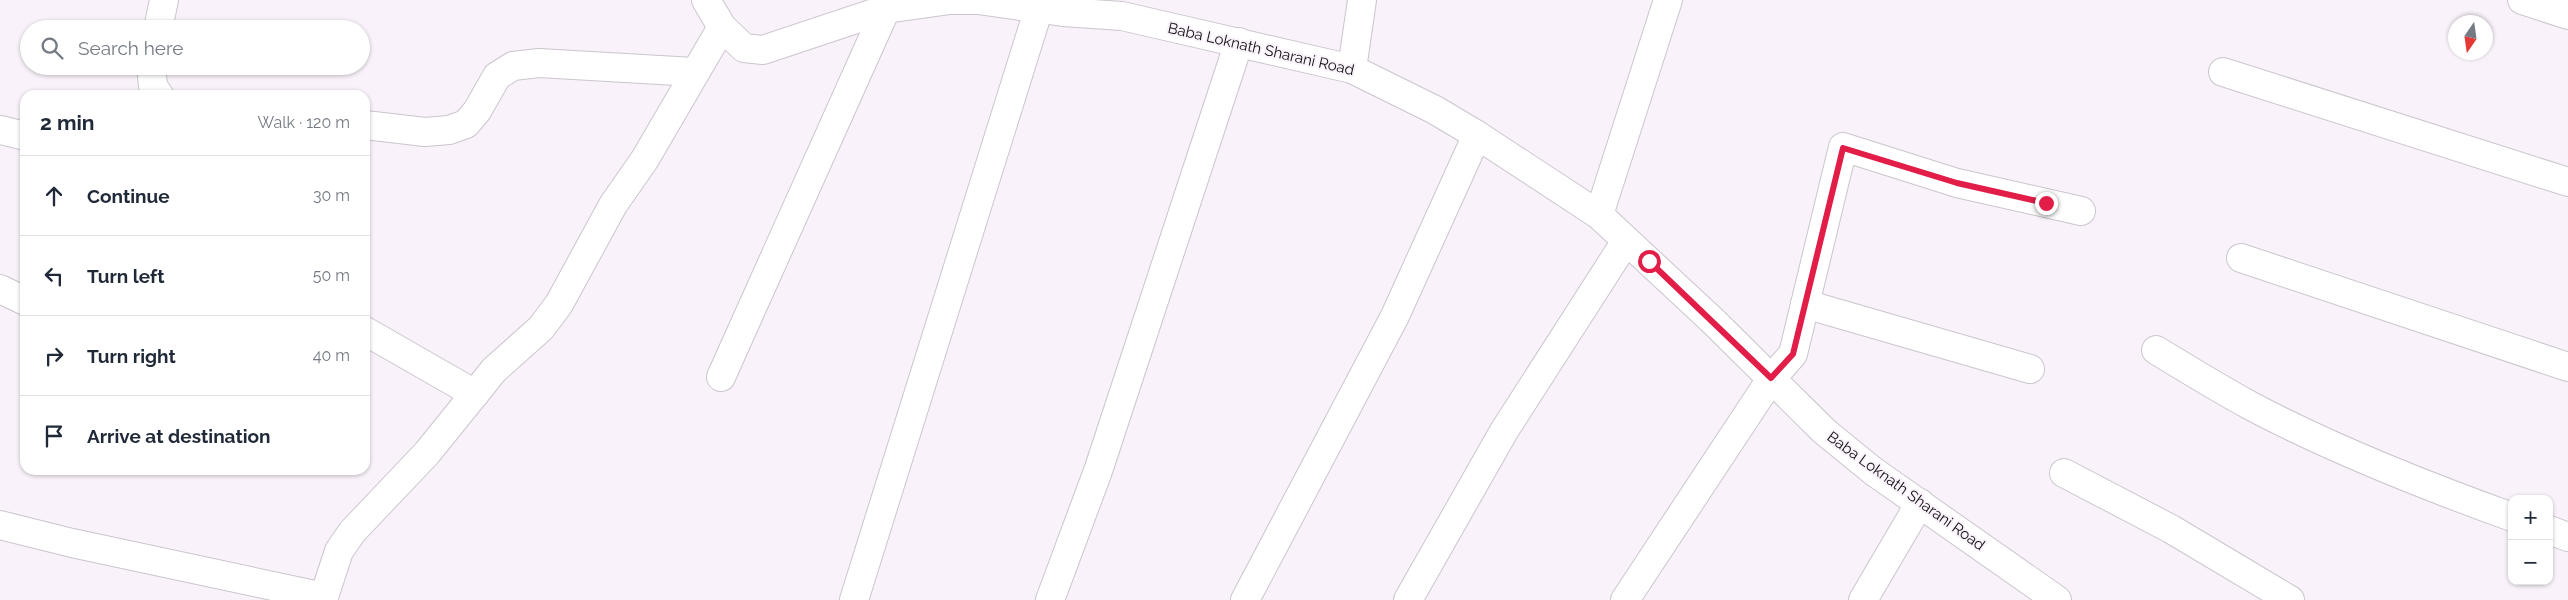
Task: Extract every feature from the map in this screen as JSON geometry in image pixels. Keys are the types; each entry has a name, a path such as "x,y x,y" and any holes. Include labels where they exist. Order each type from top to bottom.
{"street":[{"path":"160,20 164,0"},
{"name":"Baba Loknath Sharani Road","path":"706,0 722,27 744,48 763,50 886,9 959,0 978,0 1039,8 1100,7 1122,16 1352,69 1435,110 1477,134 1599,215 1771,378 1824,431 1873,471 2057,600"},
{"path":"1352,69 1362,0"},
{"path":"1599,215 1668,0"},
{"path":"2522,0 2568,14"},
{"path":"854,600 1039,8"},
{"path":"721,377 886,9"},
{"path":"0,526 324,599 339,551 352,532 427,453 494,370 541,328 559,304 613,205 645,159 694,72 722,27"},
{"path":"1050,600 1098,471 1239,42"},
{"path":"370,126 425,132 449,130 466,124 477,112 497,76 513,66 539,63 694,72"},
{"path":"2223,72 2568,182"},
{"path":"0,130 20,135"},
{"path":"1245,600 1395,316 1477,134"},
{"path":"1625,600 1771,378 1793,354 1843,148 1957,183 2081,211"},
{"path":"1408,600 1504,431 1626,241"},
{"path":"2241,258 2568,367"},
{"path":"0,289 20,299"},
{"path":"1805,304 2030,369"},
{"path":"370,334 475,394"},
{"path":"2156,350 2251,406 2411,480 2508,515"},
{"path":"2064,472 2171,530 2290,600"},
{"path":"1863,600 1920,504"},
{"path":"2553,531 2568,537"}],"route":[{"path":"1649,261 1771,378 1793,354 1843,148 1957,183 2046,203"}]}
